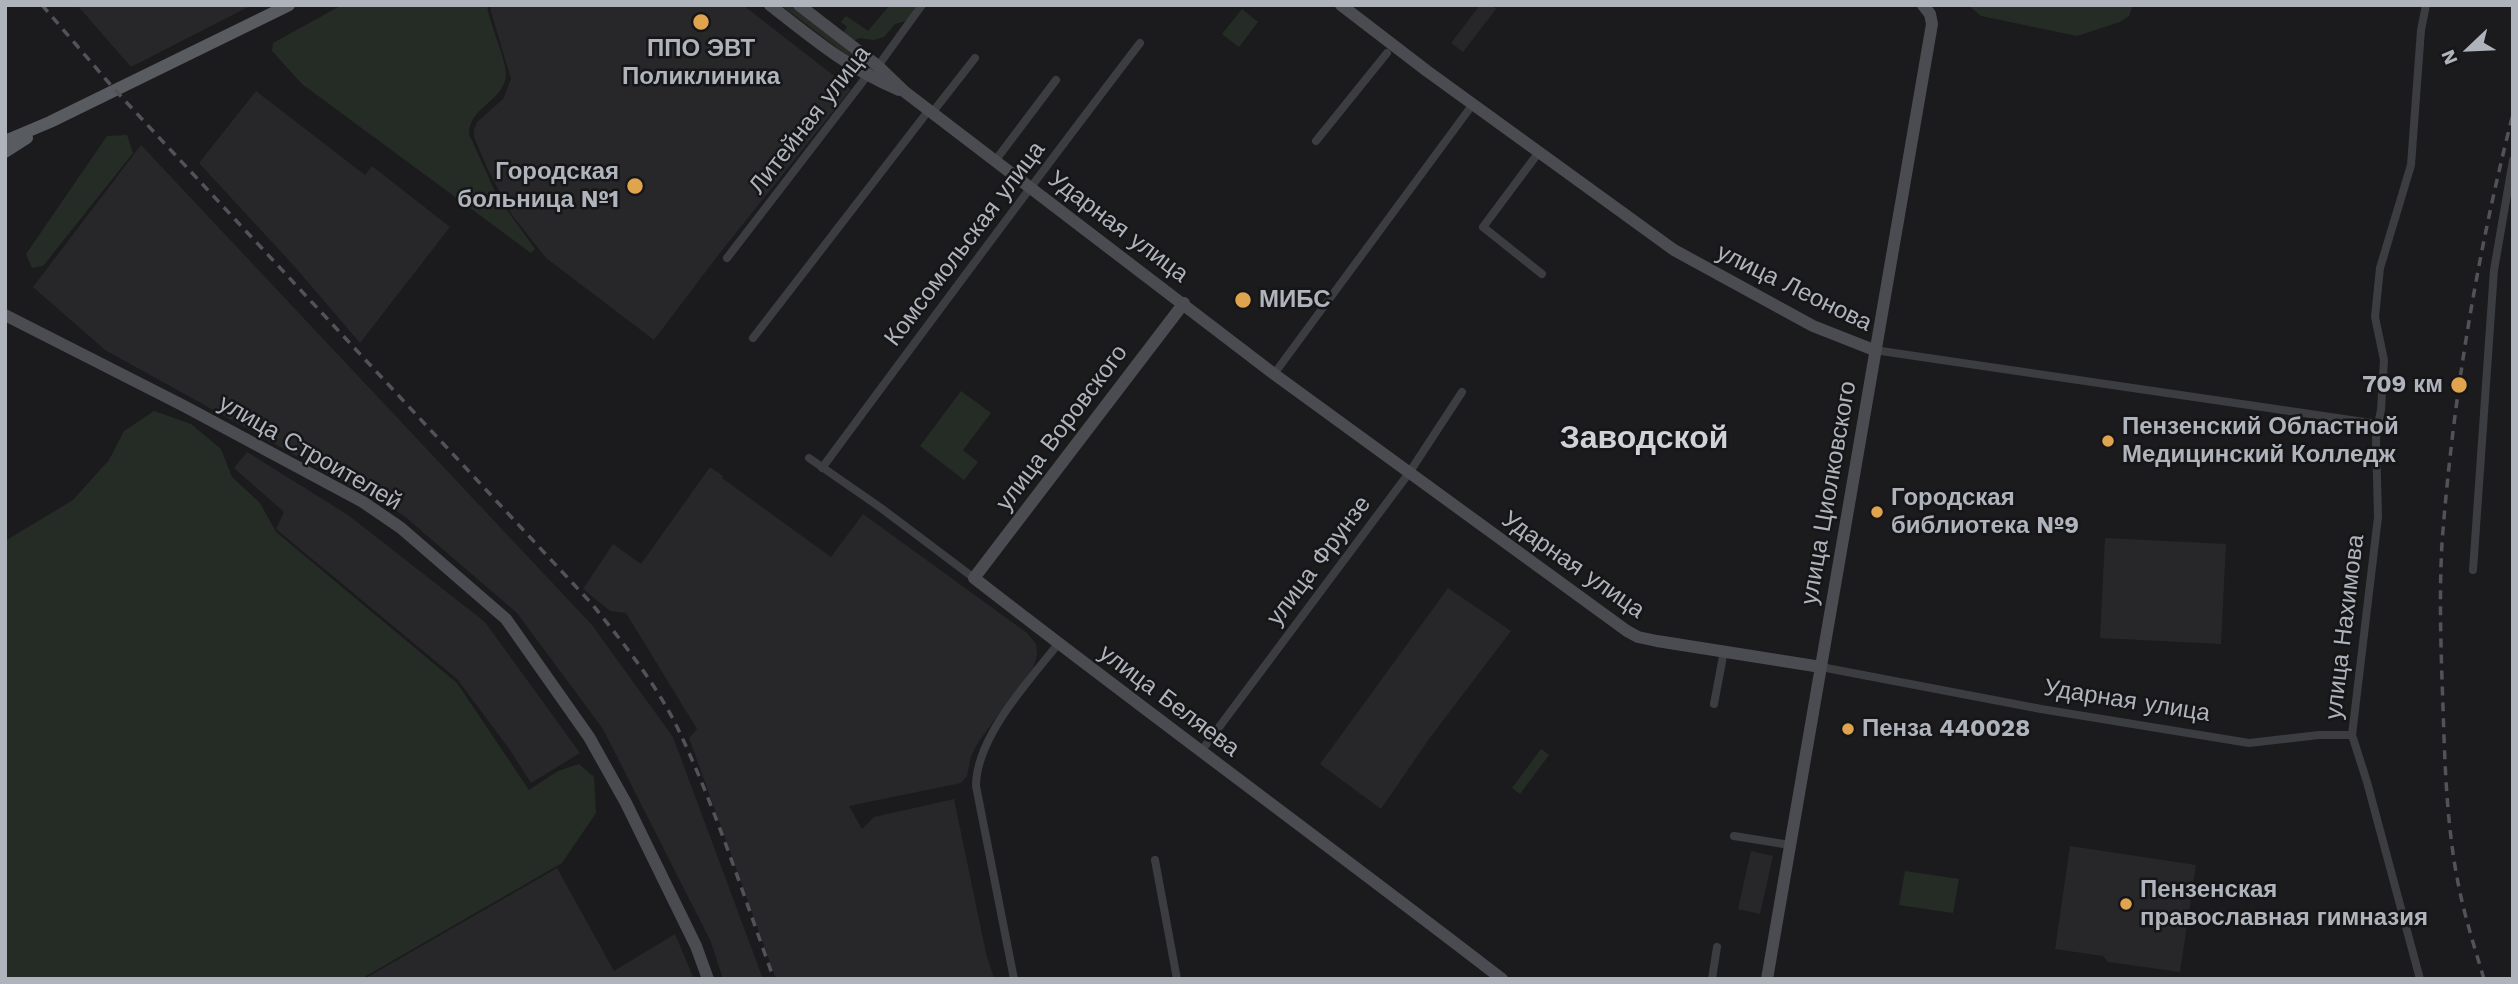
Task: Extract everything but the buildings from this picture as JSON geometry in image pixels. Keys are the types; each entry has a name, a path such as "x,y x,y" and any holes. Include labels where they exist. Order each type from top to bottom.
{"main road":[{"path":"5,141 50,122 289,5"},
{"name":"Ударная улица","path":"770,5 867,76 905,92"},
{"name":"Ударная улица","path":"799,5 878,66 905,92 1274,374 1627,631 1638,637 1657,641 1821,667"},
{"name":"улица Леонова","path":"1341,5 1674,250 1813,326 1874,350"},
{"name":"улица Циолковского","path":"1768,979 1931,24 1926,9"},
{"path":"5,152 50,122"},
{"name":"улица Воровского","path":"974,579 1184,303"},
{"name":"улица Строителей","path":"5,315 184,406 363,502 401,528 506,619 589,737 626,803 696,946 708,979"},
{"name":"улица Беляева","path":"974,579 1502,979"}],"street":[{"name":"Литейная улица","path":"727,258 867,76 878,66 922,5"},
{"path":"2378,424 2384,360 2375,317 2380,268 2411,165 2421,30 2426,5"},
{"name":"Комсомольская улица","path":"822,468 1140,43"},
{"path":"1316,141 1387,53"},
{"path":"753,338 975,58"},
{"path":"995,161 1056,80"},
{"path":"1274,374 1473,104"},
{"path":"1539,152 1483,227 1542,274"},
{"path":"2473,570 2494,270 2513,160"},
{"name":"улица Леонова","path":"1874,350 2378,424"},
{"name":"улица Фрунзе","path":"1202,750 1409,473 1462,392"},
{"name":"улица Нахимова","path":"2378,424 2378,517 2352,735 2420,979"},
{"name":"улица Беляева","path":"809,458 974,579"},
{"path":"1014,979 978,796 976,771 988,742 1058,644"},
{"path":"1714,704 1724,650"},
{"name":"Ударная улица","path":"1821,667 2040,709 2249,743 2319,735 2352,735"},
{"path":"1734,836 1790,845"},
{"path":"1155,860 1177,979"},
{"path":"1712,979 1717,947"}],"shaded area":[{"path":"77,5 252,5 131,67"},
{"path":"342,5 487,5 506,75 499,91 474,117 469,134 497,196 535,249 531,253 302,84 272,51 273,43"},
{"name":"Городская больница №1","path":"491,5 743,5 851,89 654,340 546,258 512,215 488,170 474,137 474,130 477,122 503,99 511,79"},
{"path":"781,5 792,5 860,56 863,63 857,63"},
{"path":"890,5 917,5 906,21 895,24 884,37 874,40 859,38 850,43 840,36 847,27 841,22 846,16 868,31"},
{"path":"1480,5 1492,5 1496,9 1463,52 1451,43"},
{"path":"1968,5 2133,5 2129,16 2120,22 2077,36 1981,16"},
{"path":"1242,9 1258,22 1239,47 1222,34"},
{"path":"256,91 365,175 372,166 450,227 360,343 295,267 199,163"},
{"path":"127,135 133,153 43,266 32,268 26,254 107,136"},
{"path":"141,145 592,625 673,737 763,979 723,979 711,942 603,729 517,613 403,515 105,350 33,287"},
{"path":"961,391 991,413 963,450 978,462 964,480 920,446"},
{"path":"154,411 191,424 221,449 232,477 260,503 276,532 457,683 529,790 558,771 579,764 594,777 596,813 562,863 361,979 5,979 5,541 73,500 109,460 124,431"},
{"path":"247,452 348,515 485,622 580,753 531,783 457,679 276,529 284,512 234,468"},
{"path":"710,467 831,557 863,514 1027,633 1036,644 1037,655 1033,668 979,741 971,756 967,776 961,783 849,806 862,829 874,817 954,799 986,953 994,979 776,979 689,738 697,729 626,613 610,611 583,589 613,544 641,564"},
{"path":"2105,538 2226,544 2221,644 2100,638"},
{"path":"1448,588 1511,631 1429,739 1381,809 1320,764"},
{"path":"1541,749 1549,755 1520,794 1512,788"},
{"name":"Пензенская православная гимназия","path":"2070,846 2196,865 2180,972 2108,962 2103,956 2055,949"},
{"path":"1751,851 1773,856 1760,914 1738,909"},
{"path":"557,868 614,971 675,934 694,979 364,979"},
{"path":"1905,871 1959,879 1953,913 1899,905"}],"railway":[{"path":"42,5 115,90 592,604 628,650 651,682 680,733 718,824 774,979"},
{"path":"2484,979 2461,897 2450,826 2442,666 2441,563 2453,434 2468,327 2488,220 2513,114"}],"place":[{"name":"ППО ЭВТ Поликлиника","path":"701,22"},
{"name":"Городская больница №1","path":"635,186"},
{"name":"МИБС","path":"1243,300"},
{"name":"709 км","path":"2459,385"},
{"name":"Пензенский Областной Медицинский Колледж","path":"2108,441"},
{"name":"Городская библиотека №9","path":"1877,512"},
{"name":"Пенза 440028","path":"1848,729"},
{"name":"Пензенская православная гимназия","path":"2126,904"}],"district":[{"name":"Заводской","path":"1644,439"}]}
